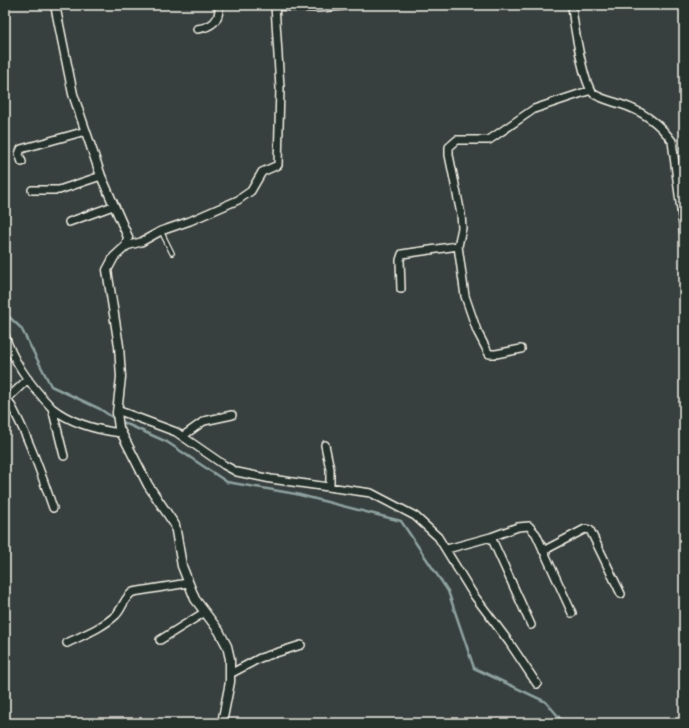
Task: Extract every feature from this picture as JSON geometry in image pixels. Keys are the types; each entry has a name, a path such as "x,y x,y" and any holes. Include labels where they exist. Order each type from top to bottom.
{"street":[{"path":"55,5 68,72 101,176 113,206 126,230 128,237 126,246"},
{"path":"197,29 207,27 215,22 220,14 219,5"},
{"path":"222,723 230,674 230,659 227,646 219,631 195,599 182,566 175,525 148,485 120,430 117,412 121,377 119,346 107,270 114,257 126,246 141,242 161,231 190,221 238,200 251,191 262,172 278,165 280,88 276,5 317,8 345,6"},
{"path":"572,5 581,58 590,90 597,96 625,105 647,116 663,130 672,141 684,233"},
{"path":"521,349 489,354 486,350 465,296 458,246 462,223 449,155 450,144 456,140 462,139 489,140 534,109 590,90"},
{"path":"22,162 19,154 21,149 86,131"},
{"path":"32,190 59,190 101,176"},
{"path":"69,222 113,206"},
{"path":"402,289 400,260 402,254 458,246"},
{"path":"5,335 7,348 16,364 52,408 58,413 82,424 120,430"},
{"path":"28,379 6,400 18,417 42,475 53,508"},
{"path":"52,408 64,456"},
{"path":"117,412 164,426 183,436 237,472 271,479 330,486 378,495 427,525 447,549 473,594 510,642 537,684"},
{"path":"183,436 204,421 232,414"},
{"path":"325,446 330,469 330,486"},
{"path":"447,549 490,537 518,527 529,526 536,534 572,613"},
{"path":"543,550 585,529 590,530 621,594"},
{"path":"490,537 531,625"},
{"path":"66,643 111,619 119,611 129,594 133,592 188,583"},
{"path":"160,640 205,612"},
{"path":"230,674 260,658 301,645"}],"lane":[{"path":"161,231 172,254"}],"waterway":[{"path":"5,313 21,328 51,386 100,409 115,419"},
{"path":"120,421 167,442 227,482 296,494 401,521 448,591 474,668 546,702 564,723"}]}
